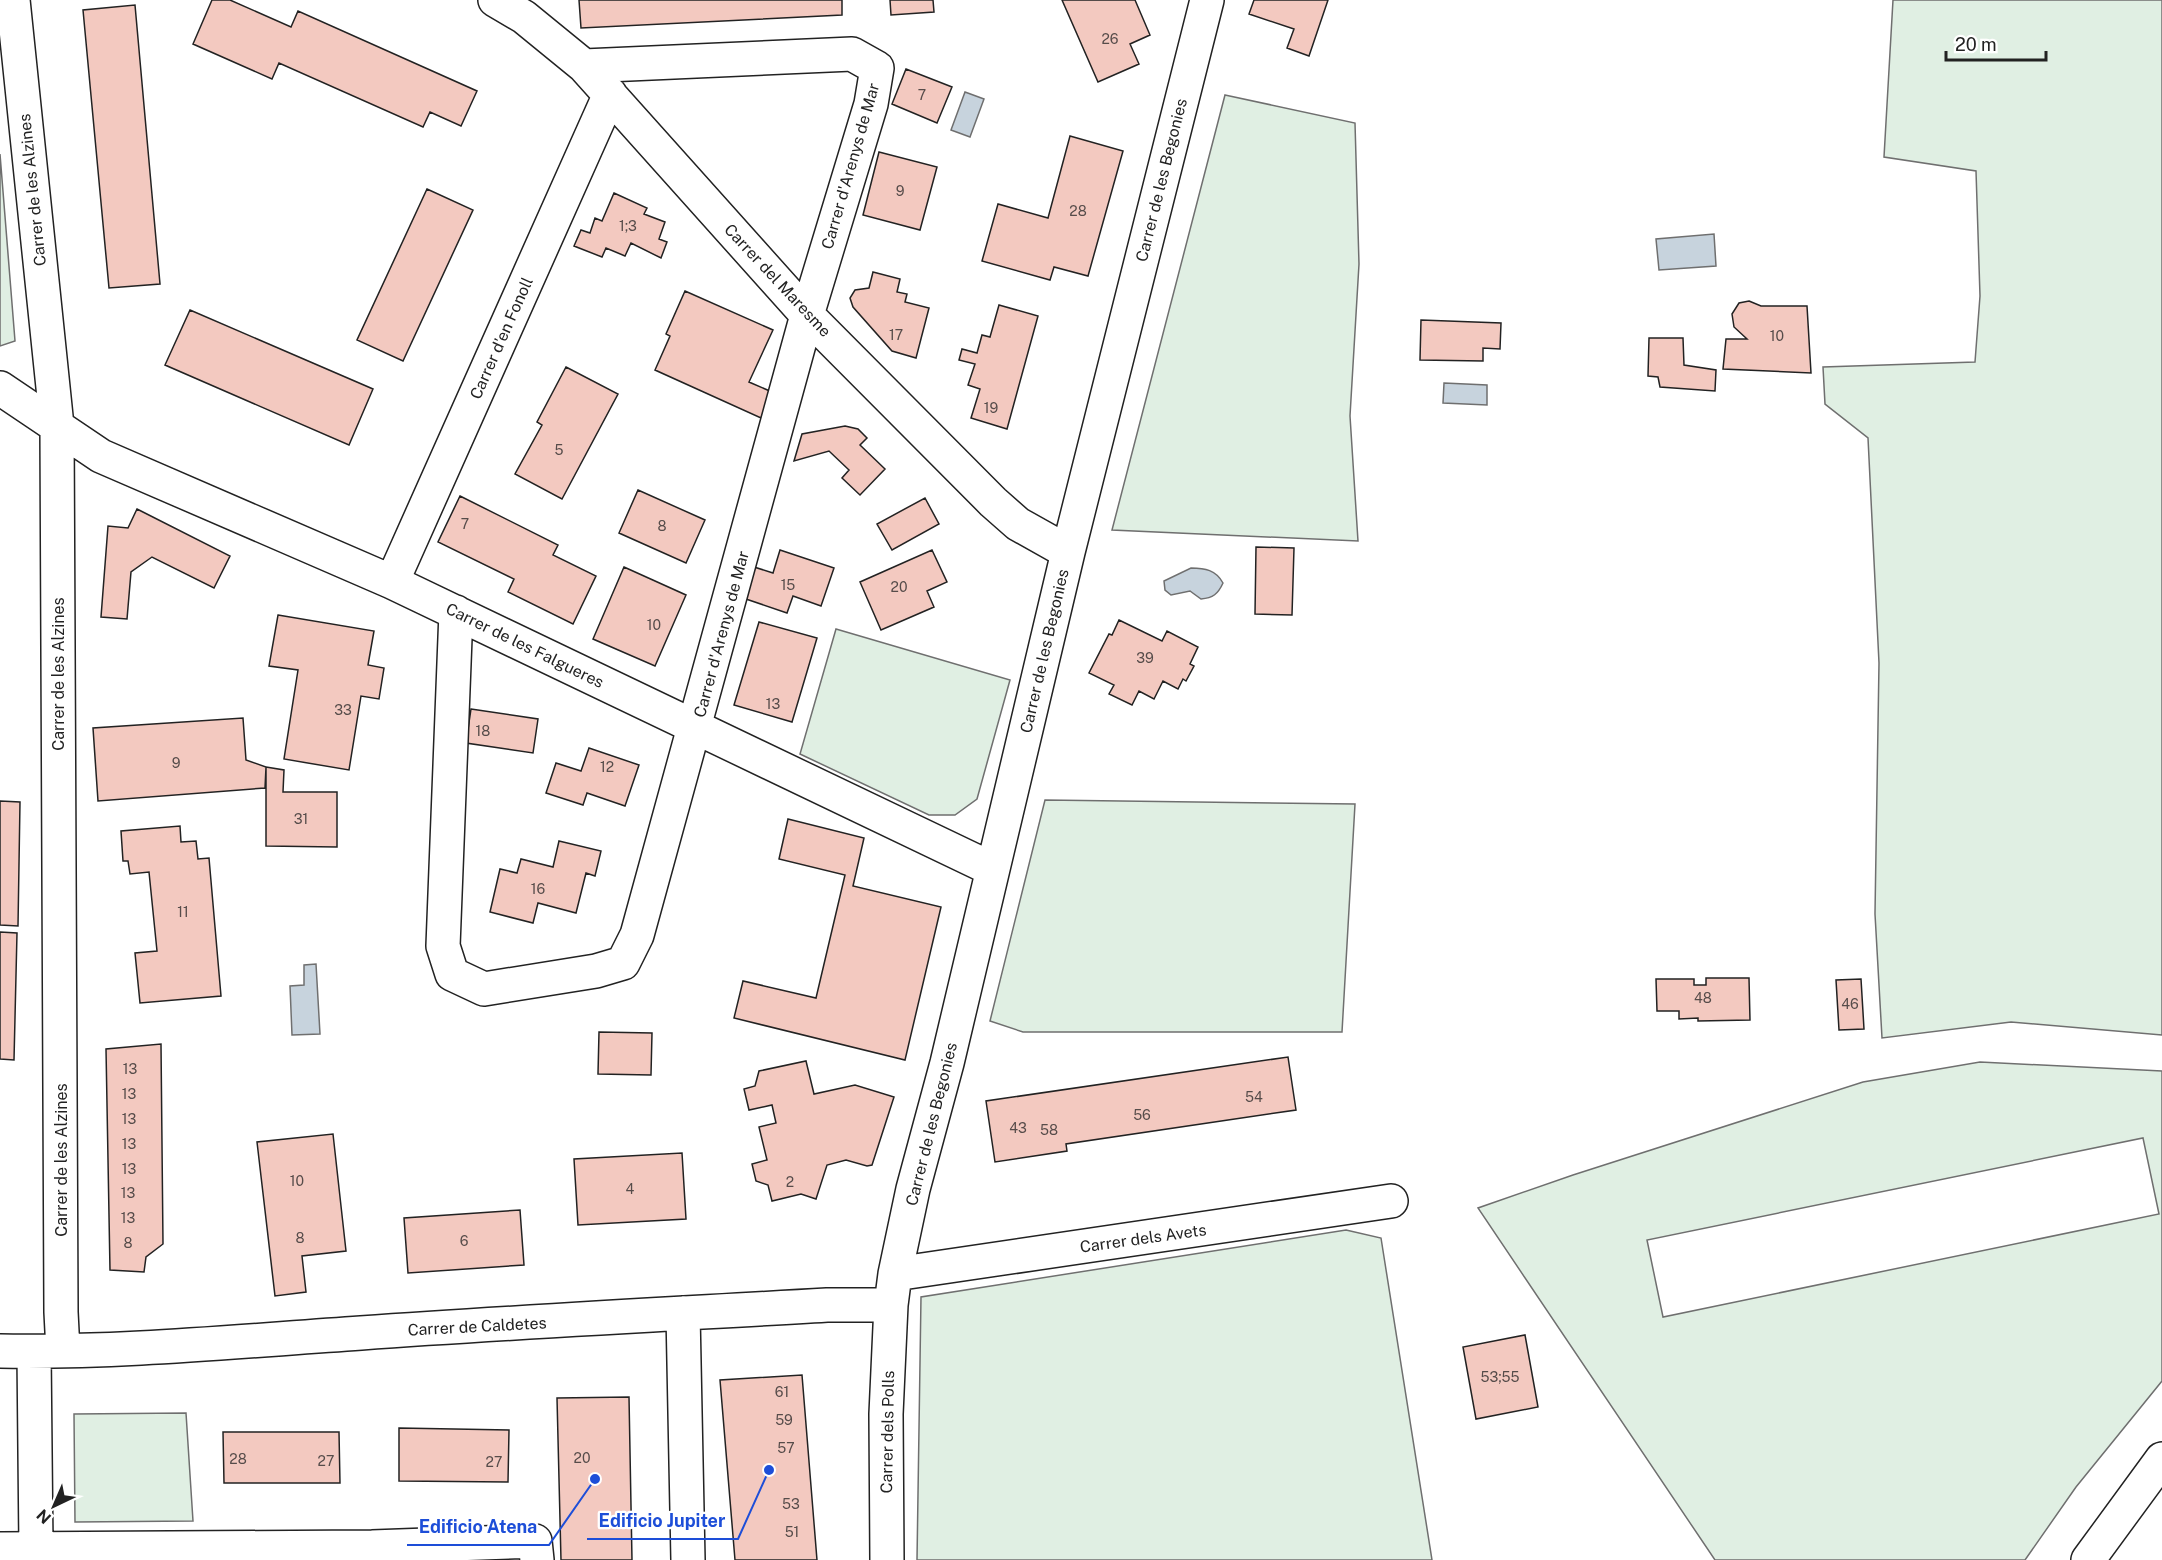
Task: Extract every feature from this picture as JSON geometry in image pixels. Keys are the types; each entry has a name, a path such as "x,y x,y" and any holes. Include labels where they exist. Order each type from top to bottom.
{"main road":[{"name":"Carrer de les Alzines","path":"13,0 57,426 61,1312 49,1352 36,1548"},
{"name":"Carrer del Maresme","path":"495,0 524,16 584,66 807,315 993,502 1018,524 1068,552"},
{"name":"Carrer de les Begonies","path":"893,1290 913,1189 947,1063 1068,552 1207,0"},
{"name":"Carrer d'Arenys de Mar","path":"456,612 443,946 452,974 484,989 596,970 622,963 637,935 696,727 807,315 871,104 877,68 852,54 584,66"},
{"name":"Carrer d'en Fonoll","path":"392,582 610,94"},
{"name":"Carrer de les Falgueres","path":"0,388 101,456 392,582 992,869"},
{"name":"Carrer dels Avets","path":"893,1290 1391,1201"},
{"name":"Carrer de Caldetes","path":"0,1351 49,1352 195,1345 363,1332 827,1305 893,1290"},
{"name":"Carrer dels Polls","path":"886,1560 886,1414 893,1290"},
{"path":"683,1313 688,1560"},
{"path":"2088,1560 2162,1459"},
{"path":"0,1548 197,1553 372,1554 536,1550"}],"green space":[{"path":"1893,0 2162,0 2162,1035 2011,1022 1882,1038 1875,914 1879,663 1868,438 1825,404 1823,367 1975,362 1980,296 1976,171 1884,157"},
{"path":"1225,95 1355,123 1359,264 1350,416 1358,541 1112,530"},
{"path":"0,154 15,341 0,346"},
{"path":"836,629 1010,680 977,799 955,815 929,815 800,754"},
{"path":"1045,800 1355,804 1342,1032 1023,1032 990,1021"},
{"path":"1980,1062 2162,1071 2162,1381 2076,1487 2025,1560 1715,1560 1478,1208 1573,1175 1863,1082","holes":["2143,1138 2159,1214 1663,1317 1647,1240"]},
{"path":"1346,1230 1381,1238 1432,1560 917,1560 921,1297"},
{"path":"186,1413 193,1521 75,1522 74,1414"}],"shaded area":[{"path":"965,92 984,99 970,137 951,130"},
{"path":"1714,234 1716,266 1659,270 1656,239"},
{"path":"1444,383 1487,385 1487,405 1443,403"},
{"path":"1191,568 1205,569 1217,575 1223,583 1217,593 1209,598 1201,599 1190,591 1171,595 1165,590 1164,581"},
{"path":"316,964 320,1034 292,1035 290,986 304,985 304,965"}],"building":[{"path":"212,0 230,0 291,27 298,11 477,91 461,126 430,112 423,127 279,63 272,79 193,44"},
{"path":"579,0 842,0 842,15 581,28"},
{"path":"890,0 933,0 934,12 891,15"},
{"path":"1062,0 1135,0 1150,35 1130,44 1139,64 1098,82"},
{"path":"1254,0 1328,0 1309,56 1287,48 1294,29 1249,14"},
{"path":"135,5 160,284 109,288 83,10"},
{"path":"906,69 952,87 937,123 892,104"},
{"path":"1070,136 1123,151 1088,276 1054,267 1050,280 982,261 998,204 1048,218"},
{"path":"879,152 937,167 920,230 863,215"},
{"path":"427,189 473,210 403,361 357,340"},
{"path":"614,193 647,208 644,214 665,222 659,239 667,242 661,258 631,243 625,256 606,248 602,257 574,246 581,230 590,233 595,218 602,221"},
{"path":"873,272 900,279 897,292 907,294 905,302 929,308 916,358 892,351 853,307 850,298 855,290 869,288"},
{"path":"685,291 773,330 749,382 772,392 761,418 655,370 670,336 666,334"},
{"path":"1749,301 1761,306 1807,306 1811,373 1723,369 1726,339 1747,339 1734,327 1732,314 1739,303"},
{"path":"999,305 1038,316 1007,429 971,418 980,389 968,385 975,364 959,360 962,349 977,353 982,335 990,337"},
{"path":"190,310 373,389 349,445 165,365"},
{"path":"1421,320 1501,323 1500,349 1483,348 1483,361 1420,360"},
{"path":"1649,338 1683,338 1684,365 1716,370 1715,391 1660,387 1658,377 1648,376"},
{"path":"566,367 618,394 562,499 515,474 542,425 537,422"},
{"path":"845,426 858,429 867,438 860,445 885,469 860,495 842,478 849,470 829,451 794,461 802,434"},
{"path":"638,490 705,520 686,563 619,533"},
{"path":"460,496 558,545 553,555 596,576 573,624 508,592 514,579 438,542"},
{"path":"925,498 939,524 892,550 877,524"},
{"path":"137,509 230,556 214,588 152,557 131,572 127,619 101,617 108,526 128,528"},
{"path":"1256,547 1294,548 1292,615 1255,614"},
{"path":"780,550 834,568 821,606 793,596 787,613 743,598 754,567 773,573"},
{"path":"932,550 947,582 927,591 934,607 881,630 860,582"},
{"path":"624,567 686,595 655,666 593,639"},
{"path":"278,615 374,631 368,665 384,668 379,699 361,696 349,770 284,759 298,670 269,666"},
{"path":"1119,620 1162,641 1167,631 1198,647 1190,664 1194,666 1186,681 1183,679 1178,689 1163,681 1154,699 1139,691 1132,705 1109,694 1114,685 1089,673 1109,634 1112,635"},
{"path":"759,622 817,638 792,722 734,705"},
{"path":"471,709 538,719 533,753 466,743"},
{"path":"243,718 246,760 266,767 265,788 98,801 93,728"},
{"path":"589,748 639,765 625,806 587,793 583,805 546,793 556,763 581,771"},
{"path":"266,767 284,770 283,792 337,792 337,847 266,846"},
{"path":"0,801 20,802 18,926 0,925"},
{"path":"788,819 864,838 853,886 941,907 905,1060 734,1018 743,981 816,998 845,875 779,859"},
{"path":"180,826 181,842 196,841 198,859 209,858 221,996 140,1003 135,953 157,951 149,872 130,874 128,861 123,861 121,831"},
{"path":"559,841 601,851 595,876 586,873 576,913 538,903 533,923 490,912 500,869 517,873 521,859 553,867"},
{"path":"0,932 17,933 14,1060 0,1059"},
{"path":"1706,978 1749,978 1750,1020 1698,1021 1698,1018 1679,1019 1679,1011 1657,1011 1656,979 1694,979 1694,985 1706,985"},
{"path":"1861,979 1864,1029 1839,1030 1836,980"},
{"path":"599,1032 652,1033 651,1075 598,1074"},
{"path":"161,1044 163,1244 146,1257 144,1272 110,1270 106,1049"},
{"path":"1288,1057 1296,1110 1066,1144 1067,1151 995,1162 986,1101"},
{"path":"806,1061 814,1094 855,1085 894,1097 872,1165 867,1166 846,1160 827,1165 816,1199 801,1194 772,1201 768,1185 756,1181 752,1164 767,1160 759,1127 776,1123 772,1105 749,1110 744,1089 755,1086 759,1071"},
{"path":"333,1134 346,1251 302,1256 306,1292 275,1296 257,1142"},
{"path":"682,1153 686,1219 578,1225 574,1159"},
{"path":"520,1210 524,1265 408,1273 404,1218"},
{"path":"1525,1335 1538,1407 1476,1419 1463,1347"},
{"path":"802,1375 817,1560 735,1560 720,1380"},
{"path":"629,1397 632,1560 561,1560 557,1398"},
{"path":"399,1428 509,1430 508,1482 399,1481"},
{"path":"223,1432 339,1432 340,1483 224,1483"}],"place":[{"name":"Edificio Jupiter","path":"769,1470"},
{"name":"Edificio Atena","path":"595,1479"}]}
